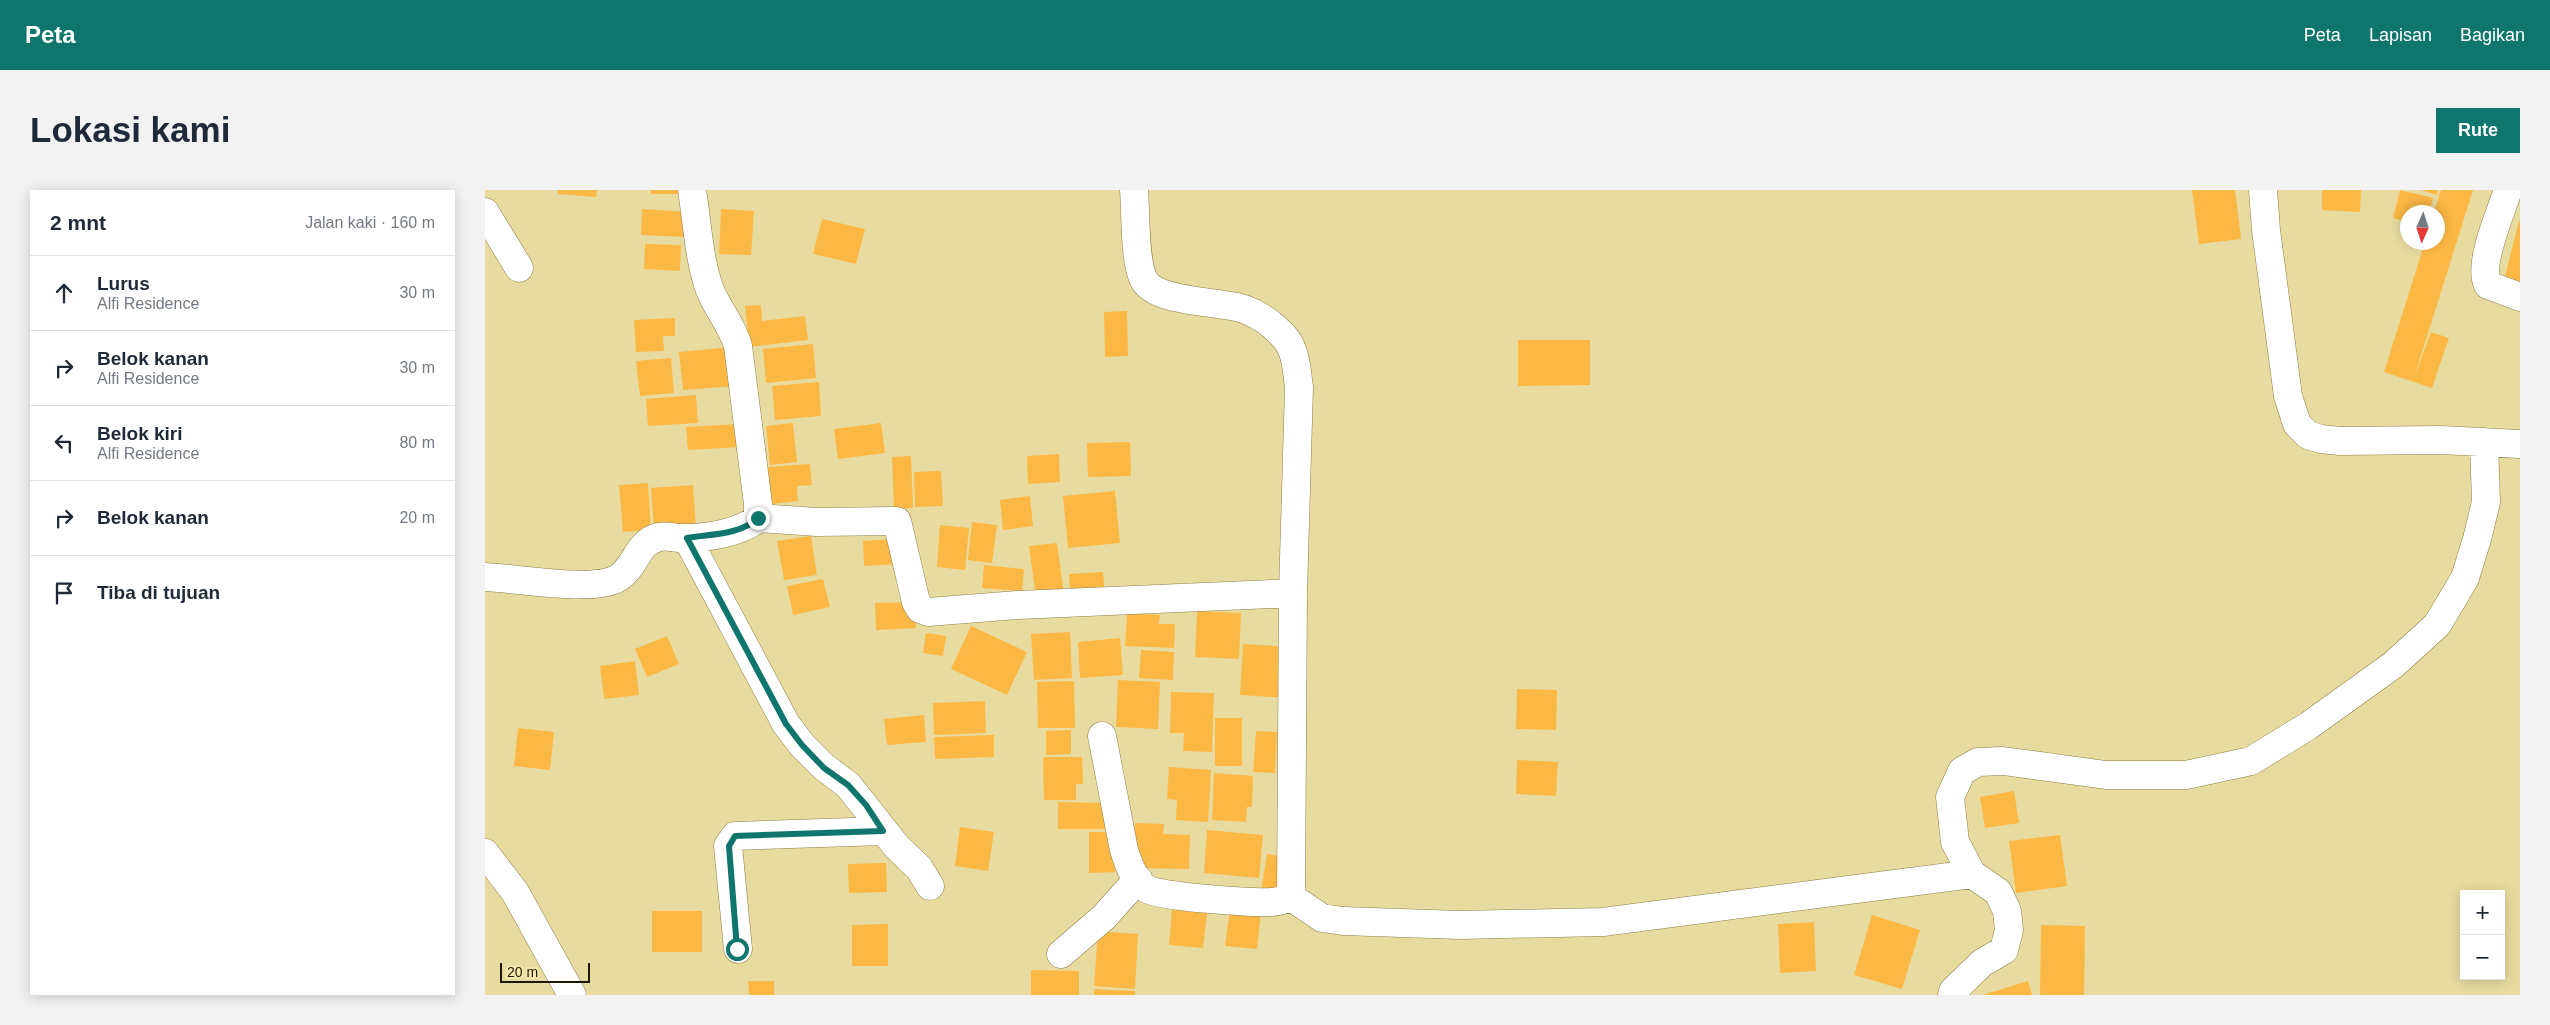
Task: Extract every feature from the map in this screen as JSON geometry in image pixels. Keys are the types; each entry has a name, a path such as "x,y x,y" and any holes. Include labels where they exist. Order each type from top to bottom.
{"street":[{"path":"692,190 707,279 714,299 731,326 738,346 758,504 758,518"},
{"path":"1134,190 1140,268 1145,282 1154,291 1165,295 1222,303 1246,310 1265,319 1282,333 1292,348 1299,387 1293,593 1291,897"},
{"path":"2263,190 2266,230 2288,396 2297,424 2308,435 2321,439 2520,444"},
{"path":"2508,190 2486,258 2483,277 2488,285 2520,297"},
{"path":"485,212 519,268"},
{"path":"1953,995 1953,991 1982,963 2004,950 2009,930 2007,911 1998,892 1972,874 1955,842 1950,797 1962,771 1978,762 2003,760 2106,775 2186,775 2251,760 2308,726 2393,665 2437,625 2465,578 2486,502 2484,442"},
{"path":"485,577 568,584 602,583 616,580 625,573 646,541 661,536 687,538 737,530 750,525 758,518 817,522 897,521 916,602 920,608 928,612 1018,605 1293,593"},
{"path":"687,538 786,724 802,745 824,768 848,785 866,805 883,831 919,868 930,886"},
{"path":"1102,736 1129,867 1145,888 1156,894 1272,902 1291,897 1322,918 1343,921 1460,926 1603,922 1972,874"},
{"path":"737,949 729,846 735,836 883,831"},
{"path":"485,853 515,892 572,995"},
{"path":"1061,954 1104,917 1138,879"}],"building":[{"path":"558,190 597,190 596,197 558,194"},
{"path":"651,190 678,190 678,194 651,194"},
{"path":"2192,190 2235,190 2241,239 2199,244"},
{"path":"2322,190 2361,190 2360,212 2322,210"},
{"path":"2400,190 2433,198 2431,205 2400,205 2400,220 2393,218"},
{"path":"2421,190 2438,190 2437,195"},
{"path":"2441,190 2473,190 2414,378 2431,332 2449,338 2432,388 2384,372 2422,250 2445,250 2445,205 2436,205"},
{"path":"642,209 687,212 686,237 641,235"},
{"path":"721,209 754,211 751,255 719,254"},
{"path":"822,219 865,229 856,264 813,254"},
{"path":"2520,221 2520,288 2503,284"},
{"path":"645,244 681,245 680,271 644,269"},
{"path":"761,305 762,321 805,316 808,340 749,347 745,306"},
{"path":"1127,311 1128,356 1105,357 1104,312"},
{"path":"675,318 675,336 663,336 664,351 636,352 634,320"},
{"path":"1518,340 1590,340 1590,385 1518,386"},
{"path":"813,344 816,378 766,383 763,349"},
{"path":"732,347 735,386 683,390 679,352"},
{"path":"671,358 674,393 640,396 636,361"},
{"path":"819,382 821,416 775,420 772,386"},
{"path":"696,395 698,423 648,426 646,399"},
{"path":"793,423 797,462 770,465 766,426"},
{"path":"881,423 885,453 838,459 834,429"},
{"path":"739,424 740,447 688,450 686,427"},
{"path":"1130,442 1131,476 1088,477 1087,443"},
{"path":"1059,454 1060,482 1028,484 1027,456"},
{"path":"911,456 913,508 894,509 892,457"},
{"path":"810,464 812,485 797,486 798,501 771,504 768,467"},
{"path":"941,471 943,506 915,507 914,472"},
{"path":"648,483 651,530 623,532 619,485"},
{"path":"693,485 696,527 654,529 651,488"},
{"path":"1115,491 1120,543 1068,548 1063,496"},
{"path":"1030,496 1033,526 1003,530 1000,500"},
{"path":"972,522 997,525 992,563 968,560"},
{"path":"940,525 969,528 965,570 937,567"},
{"path":"811,536 817,575 784,580 777,541"},
{"path":"895,539 896,564 864,566 863,541"},
{"path":"1057,543 1064,594 1036,597 1029,546"},
{"path":"984,565 1024,569 1022,591 982,588"},
{"path":"1103,572 1105,598 1071,601 1069,574"},
{"path":"823,579 830,607 793,615 787,586"},
{"path":"915,602 916,628 876,630 875,603"},
{"path":"1197,611 1241,613 1239,659 1195,657"},
{"path":"1127,613 1160,615 1159,624 1175,624 1174,648 1125,646"},
{"path":"971,626 1027,652 1007,695 951,669"},
{"path":"1070,632 1072,678 1034,680 1031,634"},
{"path":"926,633 946,636 943,656 923,653"},
{"path":"667,636 679,664 647,677 635,649"},
{"path":"1120,638 1123,675 1080,678 1078,642"},
{"path":"1243,644 1291,647 1289,698 1240,695"},
{"path":"1141,650 1174,652 1173,680 1139,678"},
{"path":"635,661 639,695 604,699 600,666"},
{"path":"1118,680 1160,682 1158,729 1116,727"},
{"path":"1074,681 1075,728 1038,728 1037,682"},
{"path":"1517,689 1557,690 1556,730 1516,729"},
{"path":"1171,692 1214,693 1212,752 1183,751 1184,733 1170,733"},
{"path":"985,701 986,733 934,735 933,703"},
{"path":"924,715 926,742 887,745 884,719"},
{"path":"1215,718 1242,718 1242,766 1215,766"},
{"path":"518,728 554,732 550,770 514,766"},
{"path":"1071,730 1071,754 1046,755 1046,731"},
{"path":"1256,731 1277,732 1275,773 1253,772"},
{"path":"994,735 994,757 935,759 934,737"},
{"path":"1043,757 1082,757 1083,784 1076,784 1076,800 1044,800"},
{"path":"1517,760 1558,762 1556,796 1516,794"},
{"path":"1169,767 1211,770 1208,822 1176,820 1177,800 1167,799"},
{"path":"1214,773 1253,776 1252,807 1247,807 1246,822 1212,820"},
{"path":"2014,791 2019,823 1985,828 1980,797"},
{"path":"1058,802 1108,803 1113,829 1058,829"},
{"path":"1135,823 1164,824 1163,834 1190,835 1189,869 1134,868"},
{"path":"960,827 994,832 988,871 955,866"},
{"path":"1207,830 1263,835 1259,878 1204,873"},
{"path":"1089,832 1114,832 1115,872 1089,873"},
{"path":"2060,835 2067,886 2016,893 2009,841"},
{"path":"1267,854 1285,857 1279,895 1261,892"},
{"path":"886,863 887,892 849,893 848,864"},
{"path":"1230,909 1261,912 1257,949 1225,946"},
{"path":"1172,910 1207,913 1203,948 1169,945"},
{"path":"652,911 702,911 702,952 652,952"},
{"path":"1872,915 1920,930 1902,989 1854,975"},
{"path":"1814,922 1816,971 1780,973 1778,924"},
{"path":"888,924 888,966 852,966 852,925"},
{"path":"2041,925 2085,926 2084,995 2040,995"},
{"path":"1098,931 1138,934 1135,989 1094,986"},
{"path":"1031,970 1079,971 1079,995 1031,995"},
{"path":"748,981 774,981 774,995 749,995"},
{"path":"2028,981 2032,995 1983,995"},
{"path":"1094,989 1135,991 1135,995 1094,995"}],"route":[{"path":"737,949 730,840 735,836 883,831 866,805 848,785 824,768 802,745 786,724 717,598 687,538 737,530 750,525 758,518"}]}
